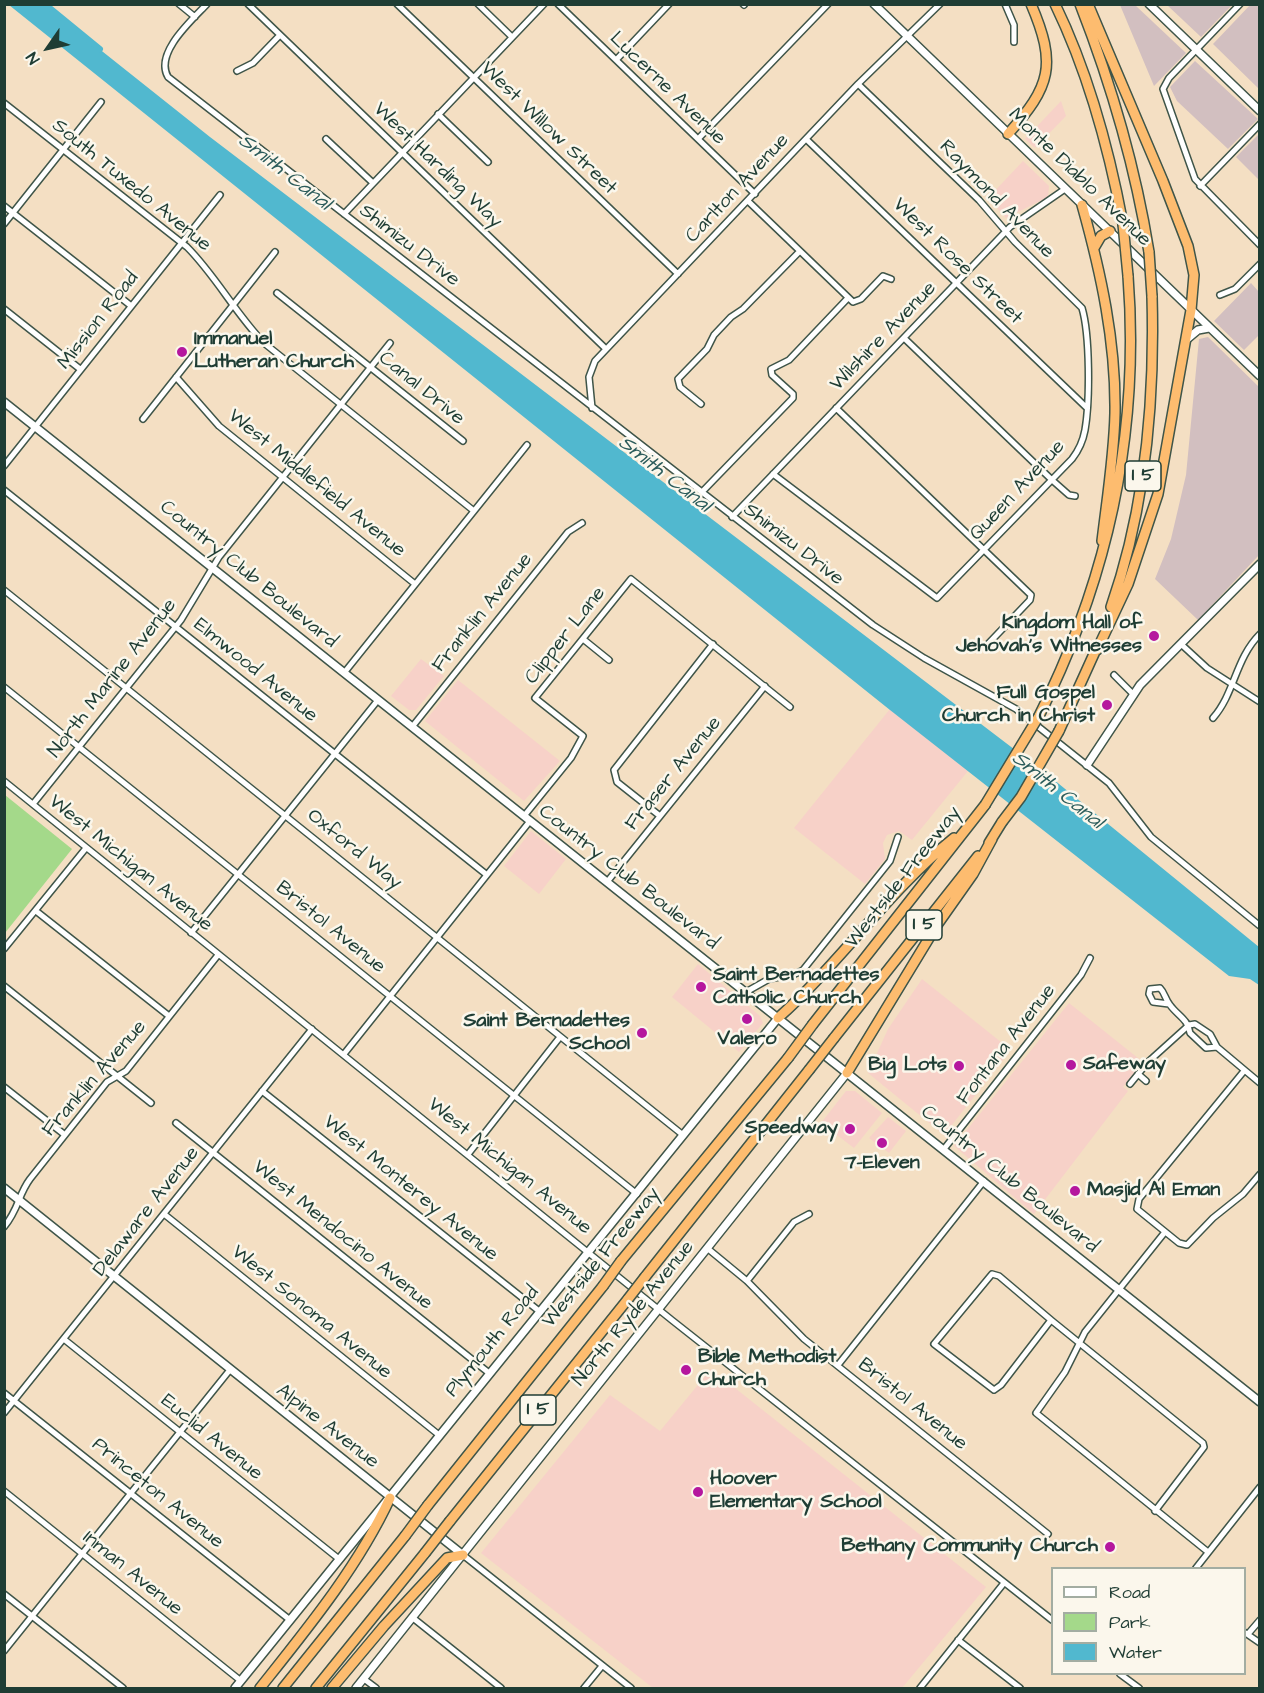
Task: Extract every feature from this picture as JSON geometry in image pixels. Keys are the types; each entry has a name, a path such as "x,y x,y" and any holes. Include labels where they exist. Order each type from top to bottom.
{"highway":[{"path":"1008,134 1033,106 1042,88 1047,70 1047,51 1031,4"},
{"name":"Westside Freeway","path":"283,1689 621,1261 788,1058 985,805 1039,716 1066,659 1099,568 1114,512 1127,414 1130,354 1128,276 1123,224 1109,159 1088,85 1055,4"},
{"name":"I 5","path":"316,1689 992,839 1021,797 1059,731 1096,650 1130,542 1142,486 1151,404 1152,296 1149,252 1125,129 1101,57 1080,4"},
{"path":"1088,4 1154,157 1188,246 1194,275 1191,310 1165,460 1148,527 1128,584 1096,650"},
{"path":"1082,205 1094,248 1111,341 1114,403 1111,462 1099,568"},
{"path":"1094,248 1098,240 1110,231"},
{"path":"778,1018 828,968 930,857 965,829"},
{"path":"847,1073 937,925 973,874 992,839"},
{"path":"260,1689 328,1599 368,1539 390,1498"},
{"path":"332,1689 384,1626 447,1558 463,1555"}],"street":[{"path":"178,4 195,17 207,4"},
{"name":"West Harding Way","path":"248,4 606,350"},
{"name":"West Willow Street","path":"397,4 678,274"},
{"path":"478,4 512,37"},
{"path":"344,214 544,4"},
{"name":"Lucerne Avenue","path":"558,4 755,194"},
{"path":"616,60 669,4"},
{"path":"698,139 828,4"},
{"name":"Monte Diablo Avenue","path":"874,4 1260,376"},
{"name":"Carlton Avenue","path":"592,408 589,377 592,366 858,84 940,4"},
{"path":"1005,4 1014,25 1014,42"},
{"path":"1149,4 1260,111"},
{"path":"1240,4 1164,85 1164,93 1191,171 1200,186 1260,244"},
{"name":"Shimizu Drive","path":"195,17 174,40 165,72 187,93 873,625 924,658 1008,704 1087,765 1125,800 1151,837 1260,926"},
{"path":"237,71 253,63 280,35"},
{"name":"Raymond Avenue","path":"858,84 979,200 1005,232 1083,308 1086,349"},
{"path":"4,224 101,102"},
{"name":"South Tuxedo Avenue","path":"4,103 181,242 201,260 233,306 264,343 474,511"},
{"path":"438,114 488,162"},
{"path":"1200,186 1260,124"},
{"path":"326,139 372,183"},
{"name":"West Rose Street","path":"806,139 1087,408"},
{"name":"Wilshire Avenue","path":"732,517 1005,232 1021,218 1047,204 1065,189"},
{"name":"Mission Road","path":"4,466 219,195"},
{"path":"749,202 848,298 857,302 883,276 891,279"},
{"path":"4,206 130,305"},
{"path":"701,404 680,387 678,379 707,349 714,335 731,317 743,309 800,251"},
{"path":"142,419 274,252"},
{"path":"1220,295 1235,289 1260,264"},
{"name":"Canal Drive","path":"277,293 463,441"},
{"path":"701,493 793,398 793,394 772,375 771,369 789,360 848,298"},
{"path":"4,309 80,369"},
{"path":"1186,340 1198,330 1210,328"},
{"path":"904,338 1052,480 1069,495 1075,496"},
{"name":"North Marine Avenue","path":"33,804 175,626 212,567 390,343"},
{"name":"Queen Avenue","path":"773,474 933,597 940,596 1072,459 1081,445 1087,408 1086,349"},
{"name":"West Middlefield Avenue","path":"176,377 219,426 415,585"},
{"name":"Country Club Boulevard","path":"4,402 1260,1402"},
{"path":"836,408 1031,595 1030,600 988,644"},
{"path":"344,673 527,445"},
{"name":"Elmwood Avenue","path":"4,490 487,875"},
{"name":"Franklin Avenue","path":"412,727 568,532 582,523"},
{"path":"1087,765 1133,694 1260,564"},
{"name":"Clipper Lane","path":"527,819 571,758 583,736 535,698 630,579 713,644"},
{"name":"Oxford Way","path":"4,590 683,1135"},
{"path":"1213,718 1229,694 1242,656 1260,634"},
{"path":"583,639 609,660"},
{"path":"660,816 617,782 613,774 616,766 713,644 790,707"},
{"path":"1182,645 1208,668 1260,702"},
{"path":"1114,675 1133,694"},
{"name":"Fraser Avenue","path":"607,882 765,686"},
{"name":"Bristol Avenue","path":"4,687 637,1194"},
{"path":"191,933 378,700"},
{"name":"West Michigan Avenue","path":"4,781 218,955 1051,1618"},
{"path":"344,1054 487,875 527,819"},
{"path":"746,992 769,978 795,974 803,970 890,861 898,837"},
{"path":"4,950 86,849"},
{"path":"36,910 169,1016"},
{"name":"Franklin Avenue","path":"4,1227 21,1202 26,1185 65,1135 106,1083 126,1071 218,955"},
{"name":"Fontana Avenue","path":"944,1149 1081,975 1090,957"},
{"path":"4,986 151,1102"},
{"path":"1168,1004 1189,1024 1190,1034 1206,1048 1217,1047"},
{"name":"Plymouth Road","path":"235,1689 778,1018"},
{"path":"1130,1084 1189,1024 1195,1024 1210,1034 1217,1047 1260,1083"},
{"name":"Delaware Avenue","path":"4,1413 65,1340 312,1029"},
{"path":"1198,1039 1204,1032"},
{"path":"468,1153 560,1037"},
{"path":"1244,1071 1138,1201 1140,1211 1181,1244 1191,1243 1213,1218 1243,1194 1260,1174"},
{"name":"North Ryde Avenue","path":"356,1689 847,1073"},
{"path":"1138,1074 1146,1081"},
{"path":"4,1087 65,1135"},
{"name":"West Monterey Avenue","path":"262,1091 539,1311"},
{"name":"West Mendocino Avenue","path":"176,1122 489,1373"},
{"path":"838,1365 984,1181"},
{"name":"Alpine Avenue","path":"4,1188 229,1371 631,1689"},
{"name":"West Sonoma Avenue","path":"164,1214 439,1435"},
{"path":"747,1281 794,1222 808,1214"},
{"path":"1165,1232 1079,1342 1065,1372 1036,1413 1208,1552"},
{"name":"Bristol Avenue","path":"707,1248 747,1281 804,1339 1048,1534"},
{"path":"1051,1320 996,1389 988,1388 934,1344 992,1274 999,1276 1203,1443 1204,1447 1155,1511"},
{"name":"Euclid Avenue","path":"65,1340 339,1559"},
{"path":"4,1650 229,1371"},
{"name":"Princeton Avenue","path":"4,1392 290,1620"},
{"path":"1197,1567 1260,1487"},
{"name":"Inman Avenue","path":"4,1491 241,1681"},
{"path":"920,1689 1004,1583"},
{"path":"4,1594 123,1689"},
{"path":"413,1618 501,1689"},
{"path":"1260,1620 1246,1633 1260,1643"},
{"path":"958,1641 1020,1689"},
{"path":"584,1689 602,1665"},
{"path":"1121,1675 1138,1689"},
{"path":"364,1679 376,1689"}],"shaded area":[{"path":"1251,4 1259,5 1259,89 1213,44"},
{"path":"1120,5 1135,5 1186,53 1154,86"},
{"path":"1167,5 1232,5 1201,37"},
{"path":"1195,61 1258,119 1228,149 1177,101 1170,87"},
{"path":"1061,101 1066,116 1035,148 1025,139"},
{"path":"1259,134 1259,180 1236,157"},
{"path":"1023,161 1049,186 1048,197 1006,218 988,198"},
{"path":"1251,283 1259,292 1259,335 1244,350 1214,321"},
{"path":"1208,337 1259,387 1260,554 1198,620 1155,579 1171,539 1186,475 1199,339"},
{"path":"421,659 444,676 416,710 409,710 391,696"},
{"path":"458,680 560,761 524,801 425,721"},
{"path":"890,709 968,771 912,840 899,831 887,835 883,843 885,859 865,884 794,828"},
{"path":"531,831 566,859 539,894 504,866"},
{"path":"698,964 760,1016 763,1023 739,1052 672,997"},
{"path":"922,979 1011,1050 944,1135 868,1073 888,1029"},
{"path":"1069,1003 1143,1062 1123,1087 1128,1091 1034,1214 954,1146"},
{"path":"846,1091 855,1091 882,1113 854,1148 821,1123"},
{"path":"888,1117 906,1131 889,1153 869,1138"},
{"name":"Hoover Elementary School","path":"711,1369 986,1587 902,1688 653,1688 481,1553 610,1395 660,1431"}],"green space":[{"path":"5,795 72,849 5,933"}],"water":[{"path":"9,5 44,5 210,137 1048,775 1259,947 1259,985 1250,979 1229,976 890,710"}],"waterway":[{"name":"Smith Canal","path":"45,4 100,49"}],"place":[{"name":"Immanuel Lutheran Church","path":"182,352"},
{"name":"Kingdom Hall of Jehovah's Witnesses","path":"1154,636"},
{"name":"Full Gospel Church in Christ","path":"1107,705"},
{"name":"Saint Bernadettes Catholic Church","path":"701,987"},
{"name":"Valero","path":"747,1019"},
{"name":"Saint Bernadettes School","path":"642,1033"},
{"name":"Safeway","path":"1071,1065"},
{"name":"Big Lots","path":"959,1066"},
{"name":"Speedway","path":"850,1129"},
{"name":"7-Eleven","path":"882,1143"},
{"name":"Masjid Al Eman","path":"1075,1191"},
{"name":"Bible Methodist Church","path":"686,1370"},
{"name":"Hoover Elementary School","path":"698,1492"},
{"name":"Bethany Community Church","path":"1110,1547"}]}
